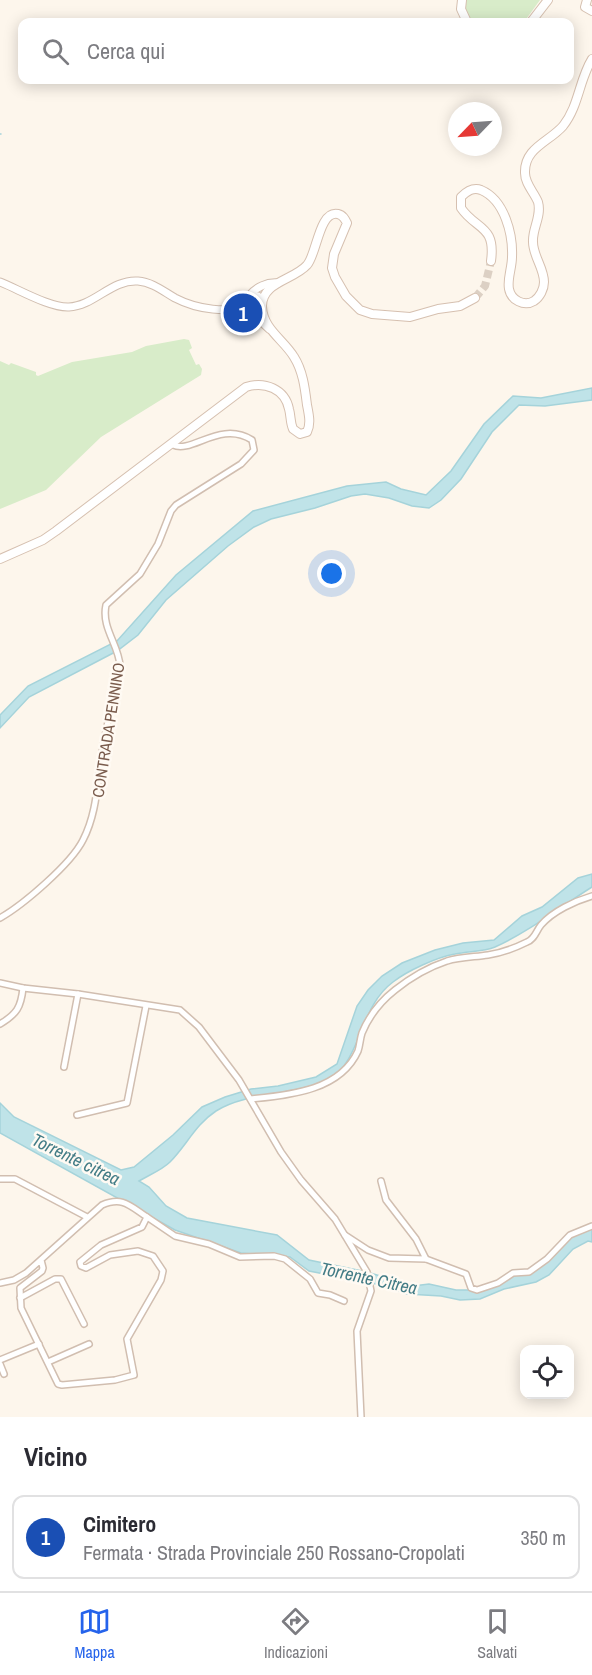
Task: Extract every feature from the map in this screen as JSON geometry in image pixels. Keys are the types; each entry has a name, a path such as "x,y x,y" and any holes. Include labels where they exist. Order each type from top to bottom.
{"main road":[{"path":"462,0 461,9 465,18"},
{"path":"534,18 548,0"},
{"path":"582,0 589,9"},
{"path":"491,261 491,243 486,232 463,212 460,206 461,197 471,189 481,190 488,194 498,202 503,213 512,254 509,286 511,294 523,303 532,302 538,297 544,283 533,242 539,205 525,176 527,161 534,149 553,136 569,117 592,59"},
{"path":"0,559 48,536 246,387 263,385 277,390 289,407 292,429 300,434 307,432 309,420 301,371 294,357 272,331 264,317 262,301 269,290 298,273 308,264 324,220 330,215 336,213 344,217 346,223 332,259 333,272 346,296 360,310 372,314 410,317 460,306 475,298"}],"street":[{"path":"0,282 53,304 67,307 78,305 134,280 150,284 194,306 218,309 240,309 251,303 268,283 278,283"},
{"path":"251,303 257,295 262,301"},
{"path":"251,303 272,331"},
{"name":"CONTRADA PENNINO","path":"0,918 15,909 55,873 83,842 95,806 103,747 120,666 118,652 106,622 106,605 140,574 158,544 171,511 180,501 241,464 254,450 252,440 238,434 208,437 183,447 173,445"},
{"path":"251,1100 286,1095 335,1079 343,1073 358,1051 362,1034 374,1012 401,985 448,961 496,953 527,942 533,939 542,925 550,918 575,901 592,896"},
{"path":"0,983 180,1010 199,1027 245,1090 281,1152 301,1180 335,1219 367,1272 371,1289 357,1331 361,1417"},
{"path":"0,1024 17,1010 21,1003 23,988"},
{"path":"64,1066 78,994"},
{"path":"77,1115 127,1103 146,1006"},
{"path":"0,1179 15,1179 87,1217"},
{"path":"381,1181 386,1200 416,1239 426,1259"},
{"path":"0,1283 14,1280 41,1260 87,1217 102,1205 113,1200 122,1201 175,1236 209,1244 240,1257 274,1256 285,1259 310,1279 318,1293 344,1301"},
{"path":"41,1260 42,1271 20,1288 21,1308 59,1385 134,1376 127,1339 161,1280 163,1271 153,1256 138,1251 110,1255 86,1268 81,1266 80,1262 101,1245 142,1227 147,1218"},
{"path":"344,1234 368,1250 389,1258 426,1259 466,1274 471,1288 477,1290 513,1273 529,1272 547,1259 570,1235 592,1226"},
{"path":"20,1298 61,1279 84,1324"},
{"path":"4,1374 0,1362 39,1344"},
{"path":"48,1362 89,1344"}],"green space":[{"path":"466,0 540,0 527,18 469,18 465,8"},
{"path":"189,340 192,348 189,350 196,365 199,364 202,369 201,375 101,437 46,490 0,509 0,361 36,372 38,376 72,362 132,352 146,346"}],"water":[{"path":"592,388 592,400 545,406 519,405 492,432 461,479 441,500 429,508 365,494 271,519 254,527 228,546 166,600 138,635 117,651 29,697 0,728 0,715 28,686 117,641 176,575 253,511 347,486 386,482 401,489 426,495 451,471 484,424 513,396 541,398"},
{"path":"592,874 592,887 508,941 490,949 440,958 414,969 393,982 377,999 352,1053 338,1073 323,1082 308,1087 245,1099 216,1111 203,1122 170,1162 139,1181 149,1187 166,1206 187,1218 277,1235 309,1260 367,1272 413,1286 429,1284 456,1290 477,1290 498,1283 513,1273 529,1272 570,1235 592,1226 592,1242 588,1241 573,1249 549,1275 536,1282 504,1289 480,1299 460,1300 441,1296 407,1294 381,1285 309,1271 290,1257 241,1253 175,1230 0,1133 0,1103 14,1117 121,1170 134,1167 173,1135 202,1107 251,1089 278,1086 316,1077 337,1064 357,1006 382,976 402,963 435,950 463,943 494,940 522,916 542,907 578,878"}],"tunnel":[{"path":"475,298 485,286 491,261"}],"place":[{"name":"Cimitero","path":"243,313"}],"water label":[{"name":"Torrente citrea","path":"76,1159"},
{"name":"Torrente Citrea","path":"369,1278"}]}
